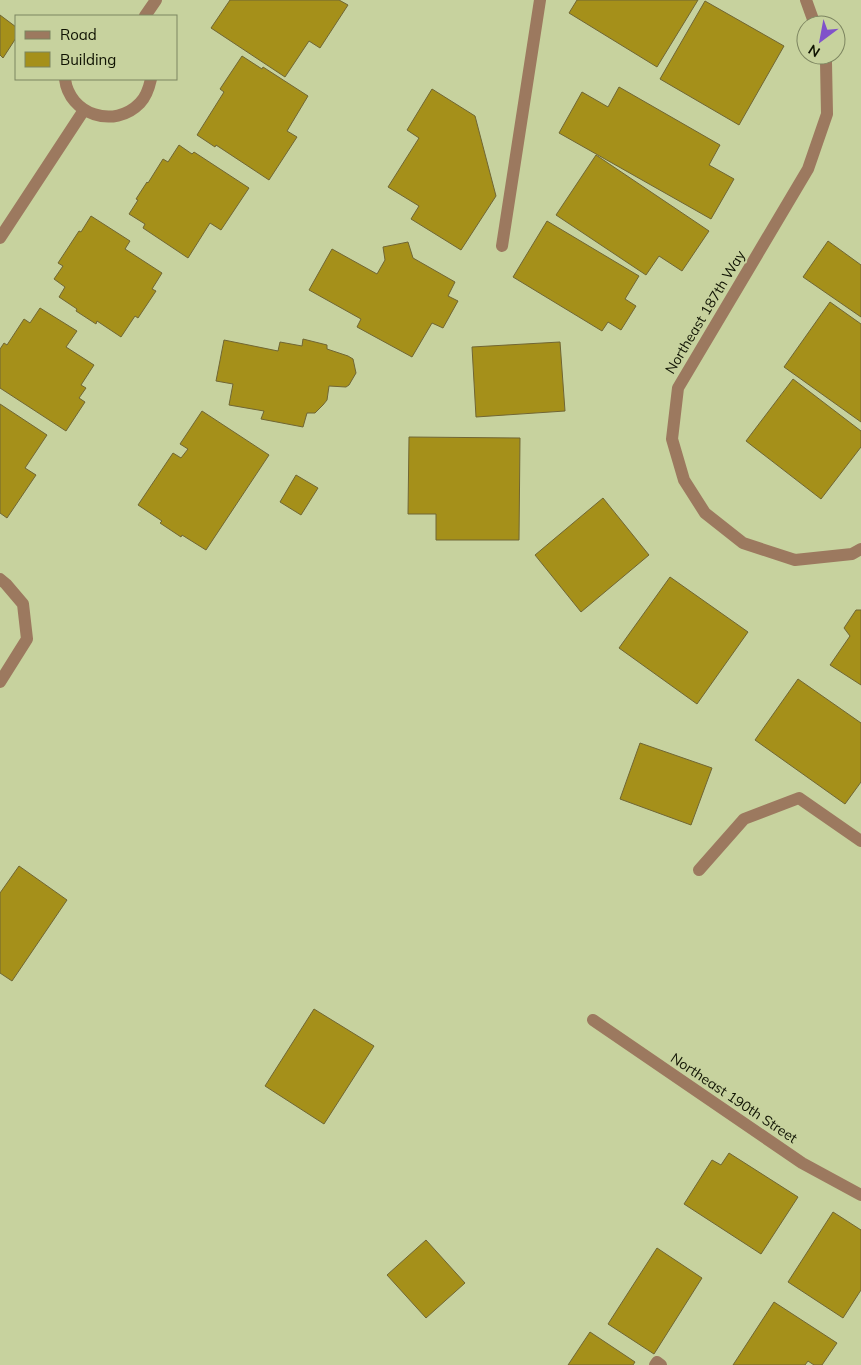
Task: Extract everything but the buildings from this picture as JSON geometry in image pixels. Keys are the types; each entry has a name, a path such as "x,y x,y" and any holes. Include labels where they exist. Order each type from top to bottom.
{"street":[{"path":"146,15 156,0"},
{"path":"502,246 540,0"},
{"path":"806,0 811,15"},
{"name":"Northeast 187th Way","path":"826,65 827,114 808,169 678,388 672,439 684,480 706,513 743,543 795,560 852,554 861,549"},
{"path":"65,80 73,100 84,110 98,116 113,117 128,113 140,103 148,91 151,80"},
{"path":"0,238 84,110"},
{"path":"0,579 23,604 27,639 0,682"},
{"path":"699,870 744,819 799,798 861,841"},
{"name":"Northeast 190th Street","path":"593,1020 802,1163 861,1195"},
{"path":"655,1365 657,1362 661,1365"}]}
